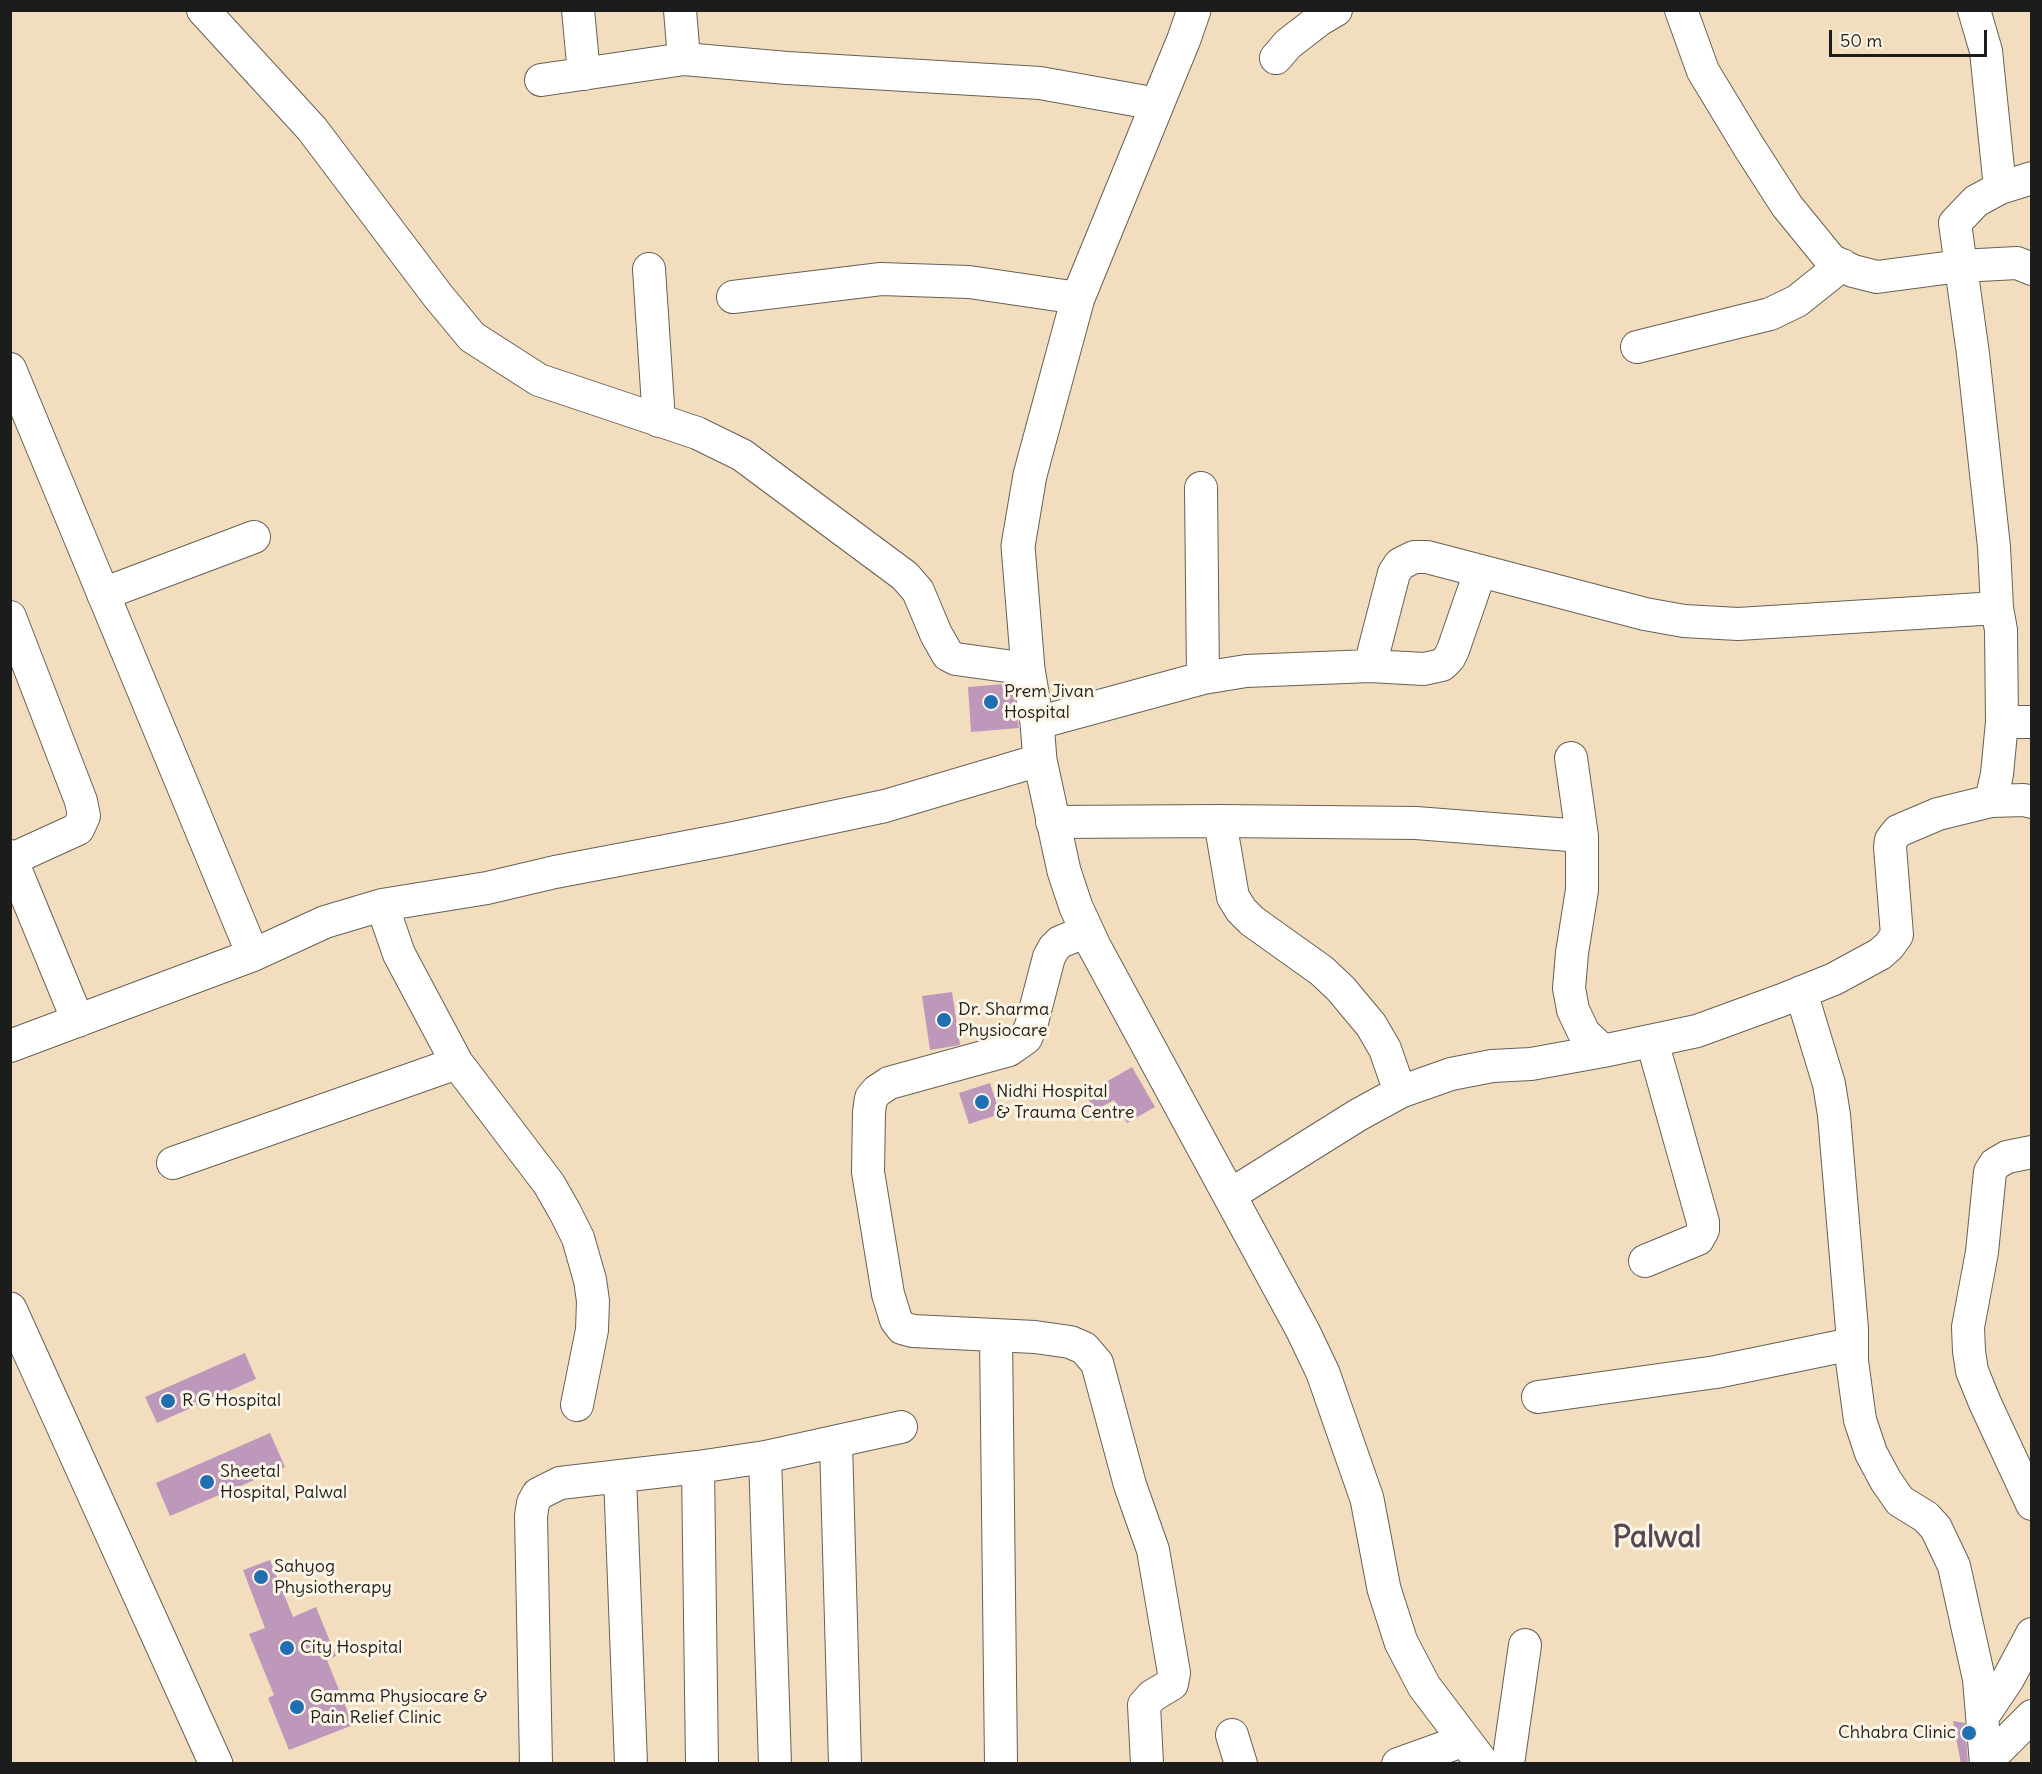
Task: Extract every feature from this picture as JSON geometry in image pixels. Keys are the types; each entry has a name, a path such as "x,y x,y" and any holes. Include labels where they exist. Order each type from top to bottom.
{"main road":[{"path":"1194,10 1078,298 1030,475 1018,546 1028,669 1037,723 1040,760 1052,822 1076,907 1303,1331 1323,1373 1367,1499 1383,1589 1401,1642 1424,1686 1474,1752"},
{"path":"10,1309 216,1764"}],"street":[{"path":"203,10 312,129 472,337 539,380 697,433 742,455 905,576 918,591 936,634 948,655 956,659 1028,669"},
{"path":"578,10 584,74"},
{"path":"680,10 684,59"},
{"path":"1276,58 1288,44 1336,10"},
{"path":"1681,10 1703,70 1749,147 1787,206 1831,260 1853,271 1877,278 1960,266 2017,263 2031,269"},
{"path":"1974,10 1986,51 2001,188"},
{"path":"541,80 684,59 787,68 1040,83 1157,104"},
{"path":"1991,801 1997,774 2017,722 1997,608 1989,495 1973,354 1954,223 1976,201 2001,188 2031,178"},
{"path":"1637,347 1770,314 1797,301 1842,265"},
{"path":"649,269 659,421"},
{"path":"733,297 881,279 969,282 1078,298"},
{"path":"10,369 253,955"},
{"path":"1201,488 1203,678"},
{"path":"103,594 254,537"},
{"path":"1370,666 1394,573 1400,564 1414,557 1427,557 1645,614 1684,621 1738,624 1997,608"},
{"path":"1037,723 1203,678 1246,671 1370,666 1424,669 1442,665 1453,650 1480,572"},
{"path":"10,617 81,801 84,816 78,829 11,859 78,1021"},
{"path":"1571,758 1582,836 1582,890 1569,988 1574,1010 1584,1033 1604,1051"},
{"path":"10,1046 253,955 325,922 382,905 487,888 555,872 885,806 1040,760"},
{"path":"1230,1195 1358,1115 1400,1092 1451,1074 1492,1066 1531,1064 1697,1031 1833,979 1880,954 1897,935 1890,847 1891,840 1898,831 1938,814 1991,801 2024,800 2031,802"},
{"path":"1220,821 1233,897 1241,910 1252,921 1322,971 1341,989 1376,1033 1385,1049 1400,1092"},
{"path":"1052,822 1416,823 1582,836"},
{"path":"382,905 399,954 458,1063 549,1184 578,1238 590,1280 593,1301 592,1330 577,1405"},
{"path":"1087,931 1060,942 1054,948 1049,957 1026,1038 1009,1050 889,1083 877,1091 872,1098 869,1112 868,1172 888,1294 896,1320 902,1328 913,1332 1035,1337 1070,1342 1084,1348 1097,1364 1130,1485 1153,1550 1174,1673 1172,1684 1152,1696 1144,1705 1147,1764"},
{"path":"1802,992 1828,1084 1834,1115 1854,1387 1860,1420 1870,1453 1886,1481 1900,1501 1926,1517 1936,1528 1954,1566 1976,1660 1986,1763"},
{"path":"1645,1261 1698,1239 1703,1230 1703,1222 1652,1041"},
{"path":"173,1163 458,1063"},
{"path":"2031,1152 2007,1157 1995,1164 1990,1172 1982,1252 1968,1327 1972,1371 2031,1504"},
{"path":"996,1336 1001,1764"},
{"path":"1538,1397 1716,1372 1852,1344"},
{"path":"536,1764 531,1516 533,1503 538,1494 561,1483 698,1467 765,1456 836,1443 901,1427"},
{"path":"836,1443 845,1764"},
{"path":"765,1456 775,1764"},
{"path":"698,1467 702,1764"},
{"path":"620,1476 631,1764"},
{"path":"1983,1716 2008,1678 2031,1634"},
{"path":"1508,1764 1525,1644"},
{"path":"1986,1763 2031,1716"},
{"path":"1398,1764 1474,1752"}],"building":[{"path":"1012,685 1019,728 971,732 968,687"},
{"path":"952,992 960,1045 930,1050 922,996"},
{"path":"1132,1067 1155,1107 1127,1123 1114,1100 1095,1111 1085,1094"},
{"path":"990,1083 1000,1114 969,1124 959,1093"},
{"path":"245,1353 256,1379 157,1423 145,1397"},
{"path":"270,1433 285,1467 170,1516 156,1483"},
{"path":"270,1560 293,1617 316,1607 336,1656 327,1660 353,1725 289,1750 268,1698 274,1695 249,1634 265,1628 243,1570"},
{"path":"1953,1721 1965,1723 1968,1764 1961,1764"}],"place":[{"name":"Prem Jivan Hospital","path":"991,702"},
{"name":"Dr. Sharma Physiocare","path":"944,1020"},
{"name":"Nidhi Hospital & Trauma Centre","path":"982,1102"},
{"name":"R G Hospital","path":"168,1401"},
{"name":"Sheetal Hospital, Palwal","path":"207,1482"},
{"name":"Sahyog Physiotherapy","path":"261,1577"},
{"name":"City Hospital","path":"287,1648"},
{"name":"Gamma Physiocare & Pain Relief Clinic","path":"297,1707"},
{"name":"Chhabra Clinic","path":"1969,1733"}],"district":[{"name":"Palwal","path":"1657,1538"}]}
